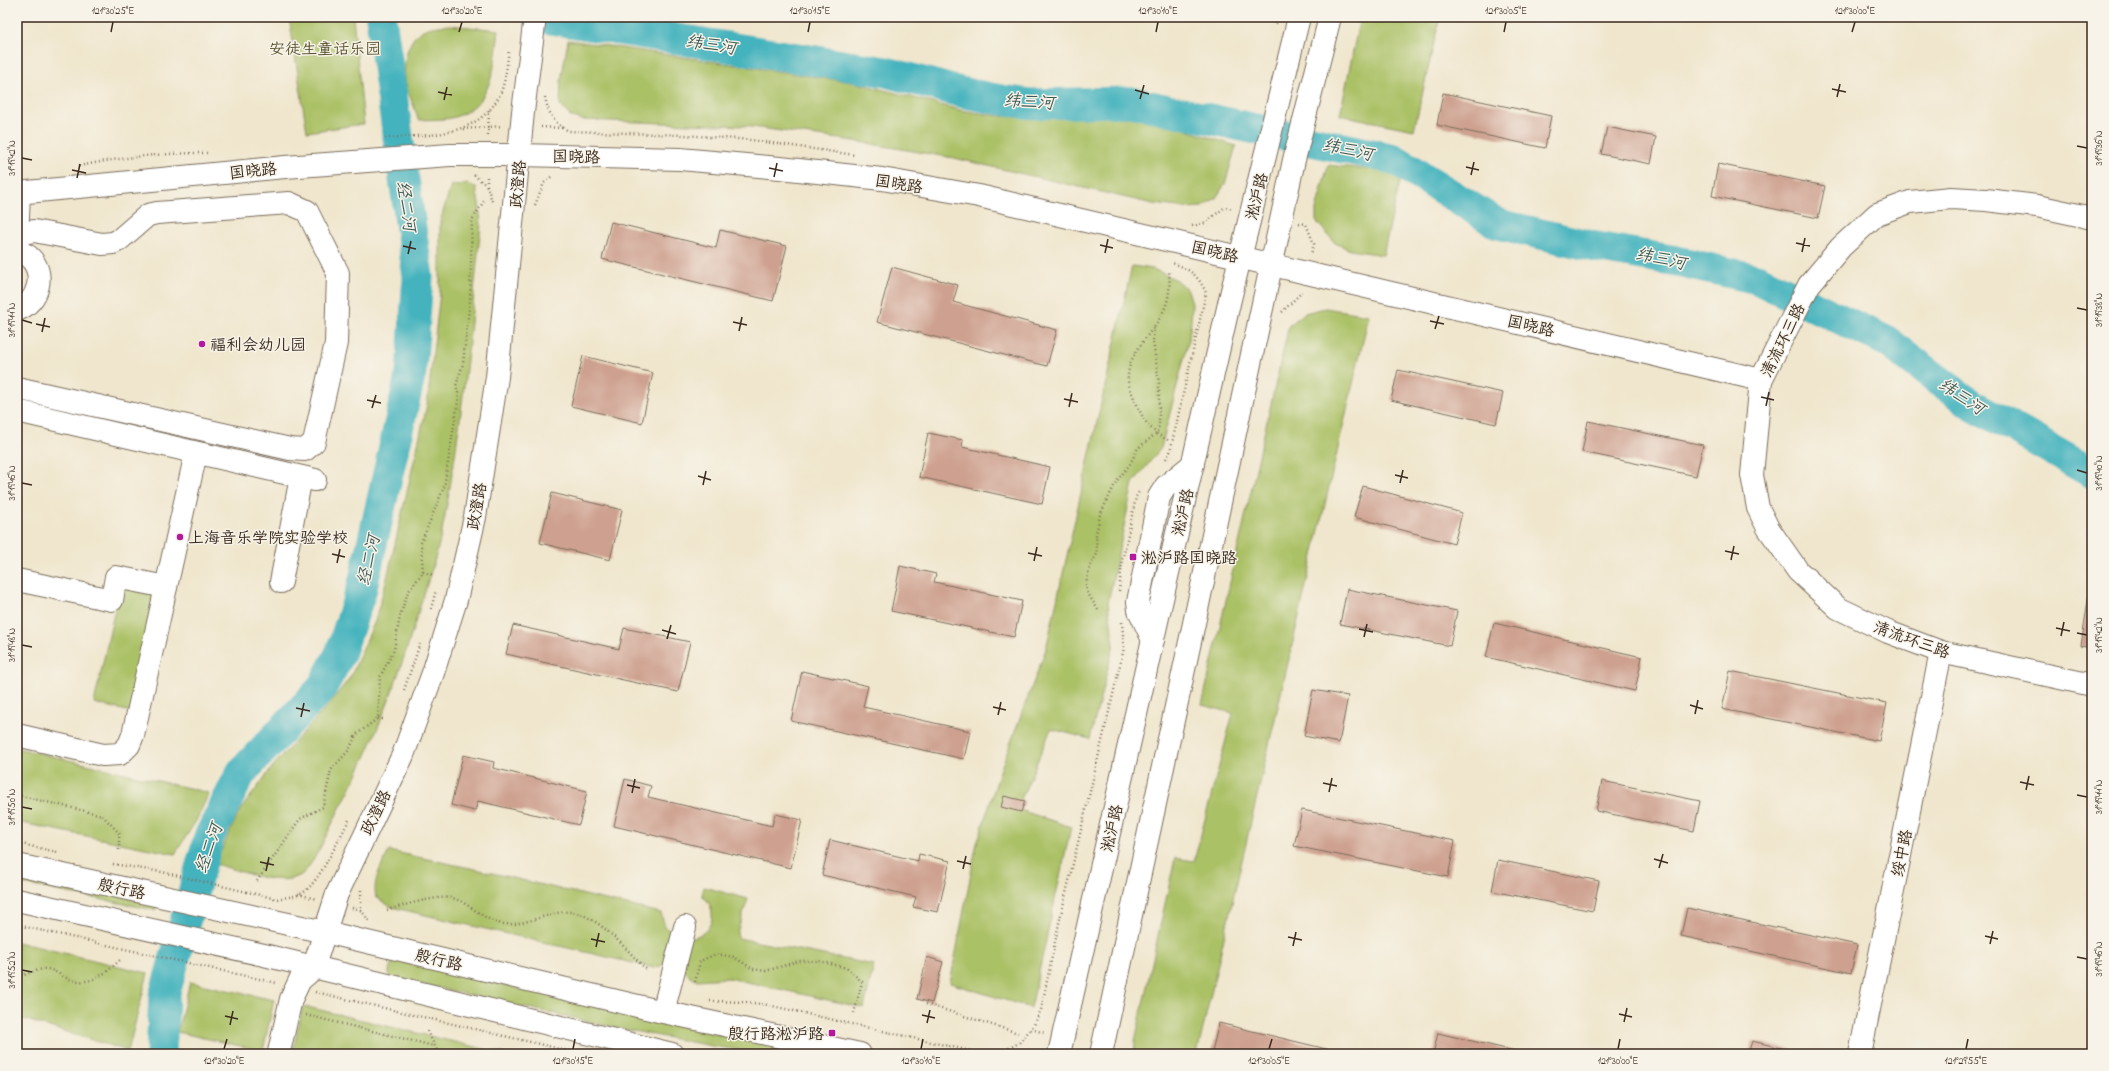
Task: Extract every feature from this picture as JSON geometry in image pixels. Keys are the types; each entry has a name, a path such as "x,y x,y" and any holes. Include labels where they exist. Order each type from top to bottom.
{"street":[{"name":"政澄路","path":"313,969 337,894 402,755 433,673 456,600 475,517 497,377 520,155 521,41 535,17"},
{"name":"淞沪路","path":"1059,1054 1240,257 1299,17"},
{"name":"淞沪路","path":"1101,1054 1294,160 1330,17"},
{"name":"国晓路","path":"18,193 285,167 450,155 520,155 680,160 780,168 882,179 979,196 1761,380"},
{"path":"17,310 28,304 35,295 39,279 34,263 17,242 18,193"},
{"name":"清流环三路","path":"2092,218 2037,206 1986,200 1950,198 1910,202 1877,214 1841,247 1809,285 1761,380 1752,475 1758,508 1768,528 1798,571 1838,608 1888,632 1941,652 2092,685"},
{"path":"17,242 34,231 102,244 113,243 148,215 289,204 307,211 338,273 336,343 314,442 304,450 290,449 17,388"},
{"path":"17,411 308,479 281,582"},
{"path":"17,735 103,755 120,754 125,750 133,735 196,453"},
{"path":"17,580 112,600 116,577 166,587"},
{"name":"绥中路","path":"1860,1054 1941,652"},
{"name":"殷行路","path":"17,865 325,932 663,1012 860,1054"},
{"path":"17,900 135,926 672,1054"},
{"path":"663,1012 685,926"},
{"path":"279,1052 288,1010 296,988 300,980 313,969"}],"path":[{"path":"380,139 447,133 461,129 476,120 495,102 501,91 521,41"},
{"path":"546,89 548,113 562,128 569,131 684,135"},
{"path":"72,167 126,156 177,152 212,154"},
{"path":"467,173 478,177 487,186 493,200 493,209"},
{"path":"535,209 544,183 549,177 558,173"},
{"path":"257,882 300,819 323,807 331,770 349,750 356,735 378,718 380,676 394,650 400,616 408,592 423,572 421,543 444,486 459,395 456,386 463,364 470,299 472,220 484,201"},
{"path":"1162,464 1170,452 1206,293 1201,282 1192,272 1184,267 1167,262"},
{"path":"1168,440 1156,434 1144,422 1128,383 1128,375 1132,358 1164,311 1169,296 1169,270"},
{"path":"1098,610 1087,592 1086,585 1090,566 1097,554 1096,534 1100,515 1116,482 1130,464 1138,448 1156,434 1160,426 1161,415 1159,382 1154,355 1154,325"},
{"path":"423,572 433,575"},
{"path":"430,611 439,582"},
{"path":"998,1054 1020,1043 1034,1025 1041,1010 1059,923 1124,648 1123,631"},
{"path":"403,694 422,639"},
{"path":"378,718 385,720"},
{"path":"17,795 102,815 119,833 119,852"},
{"path":"105,863 162,872 277,899 293,896 304,892 309,887 327,861 352,814"},
{"path":"17,843 61,853"},
{"path":"362,888 362,910 369,921 375,924"},
{"path":"387,910 417,902 444,898 456,898 491,921 504,924 517,924 570,911 590,918 609,933 647,970"},
{"path":"17,925 582,1054"},
{"path":"695,982 700,961 716,954 734,957 753,969 766,971 799,961 819,961 847,968 862,982 854,1013"},
{"path":"17,977 44,969 53,970 70,980 81,982 105,974 120,960"},
{"path":"708,1001 746,1002 768,1005 984,1054"},
{"path":"926,1004 1018,1033"},
{"path":"288,1010 434,1046"},
{"path":"426,1031 439,1054"}],"green space":[{"name":"安徒生童话乐园","path":"289,17 353,17 364,124 307,132"},
{"path":"1360,17 1440,17 1414,130 1340,115"},
{"path":"449,25 499,30 491,79 480,100 471,109 455,117 418,120 406,83 406,56 412,40 418,34 425,29"},
{"path":"568,40 857,83 960,110 999,116 1044,118 1132,113 1236,146 1225,184 1216,198 1202,207 1188,208 1153,204 954,158 854,141 745,126 582,120 570,116 560,105 561,81"},
{"path":"1328,165 1402,173 1383,255 1350,250 1335,243 1316,221 1316,210"},
{"path":"468,184 476,188 481,224 465,380 455,458 441,536 432,570 386,708 353,783 322,844 311,863 301,875 292,879 271,879 247,874 215,864 239,812 273,766 331,702 351,676 375,621 387,578 427,405 440,293 440,222 451,185"},
{"path":"1132,266 1153,269 1177,280 1188,290 1192,303 1189,339 1161,448 1133,483 1108,603 1114,644 1090,739 1051,729 1017,809 1071,827 1031,1008 950,983 976,847 1000,771 1046,649"},
{"path":"1325,308 1369,315 1197,1054 1134,1054 1135,1041 1175,858 1194,861 1233,713 1202,705 1289,325 1305,313"},
{"path":"121,582 158,590 131,712 94,703"},
{"path":"17,748 209,793 196,821 175,854 17,822"},
{"path":"389,851 475,869 661,913 665,927 675,934 671,950 667,960 663,964 654,968 391,907 376,897 375,891 378,873"},
{"path":"17,873 157,905 155,910 17,883"},
{"path":"704,887 748,899 737,933 738,938 874,965 864,1008 729,978 697,980 690,977 682,967 689,937 694,937 703,933 710,925 712,920 710,905 702,895"},
{"path":"17,942 148,973 128,1051 17,1017"},
{"path":"392,961 807,1054 765,1054 712,1046 623,1029 389,977 389,970"},
{"path":"190,982 274,1000 263,1051 177,1032"},
{"path":"303,1006 505,1054 292,1054"}],"building":[{"path":"1443,93 1551,116 1545,148 1437,125"},
{"path":"1607,127 1656,137 1651,164 1601,154"},
{"path":"1718,164 1825,186 1818,218 1712,196"},
{"path":"611,222 716,248 720,230 787,246 773,301 602,259"},
{"path":"892,267 958,285 953,302 1057,330 1047,366 877,322"},
{"path":"583,356 653,373 642,423 571,406"},
{"path":"1398,370 1503,393 1496,424 1391,400"},
{"path":"1588,421 1703,445 1696,476 1582,452"},
{"path":"928,433 963,440 962,447 1050,467 1042,504 919,477"},
{"path":"1363,486 1462,513 1454,544 1354,517"},
{"path":"552,493 622,510 610,560 540,543"},
{"path":"900,566 936,574 934,582 1022,601 1014,637 891,611"},
{"path":"2092,580 2092,648 2081,646"},
{"path":"1347,589 1457,611 1450,646 1340,624"},
{"path":"1494,623 1642,657 1635,691 1486,657"},
{"path":"513,625 619,649 624,628 690,642 678,692 506,654"},
{"path":"802,671 868,686 863,707 970,731 964,759 791,721"},
{"path":"1730,671 1887,703 1879,741 1722,709"},
{"path":"1313,690 1348,696 1339,743 1304,736"},
{"path":"463,755 494,762 493,768 587,791 579,825 478,801 475,811 451,805"},
{"path":"625,779 651,786 648,797 772,826 775,814 802,820 791,868 614,826"},
{"path":"1602,781 1700,801 1694,831 1596,811"},
{"path":"1004,796 1025,801 1021,812 1001,807"},
{"path":"1302,810 1455,841 1448,877 1294,846"},
{"path":"830,840 918,861 919,854 950,861 938,912 913,907 916,897 822,875"},
{"path":"1498,860 1599,881 1593,911 1492,891"},
{"path":"1687,908 1857,945 1851,973 1681,936"},
{"path":"927,957 943,962 932,1003 917,999"},
{"path":"1219,1023 1343,1054 1223,1054 1212,1051"},
{"path":"1438,1033 1523,1053 1523,1054 1433,1054"},
{"path":"1752,1041 1802,1053 1802,1054 1748,1054"}],"waterway":[{"name":"纬三河","path":"538,17 886,72 960,92 1001,100 1031,104 1131,102 1394,159 1498,224 1596,247 1677,261 1757,279 1888,342 1968,402 2092,473"},
{"name":"经二河","path":"161,1054 164,996 209,837 241,773 321,689 340,654 362,588 411,372 418,277 381,18"}],"place":[{"name":"福利会幼儿园","path":"202,344"},
{"name":"上海音乐学院实验学校","path":"180,537"},
{"name":"淞沪路国晓路","path":"1133,557"},
{"name":"殷行路淞沪路","path":"832,1033"}]}
